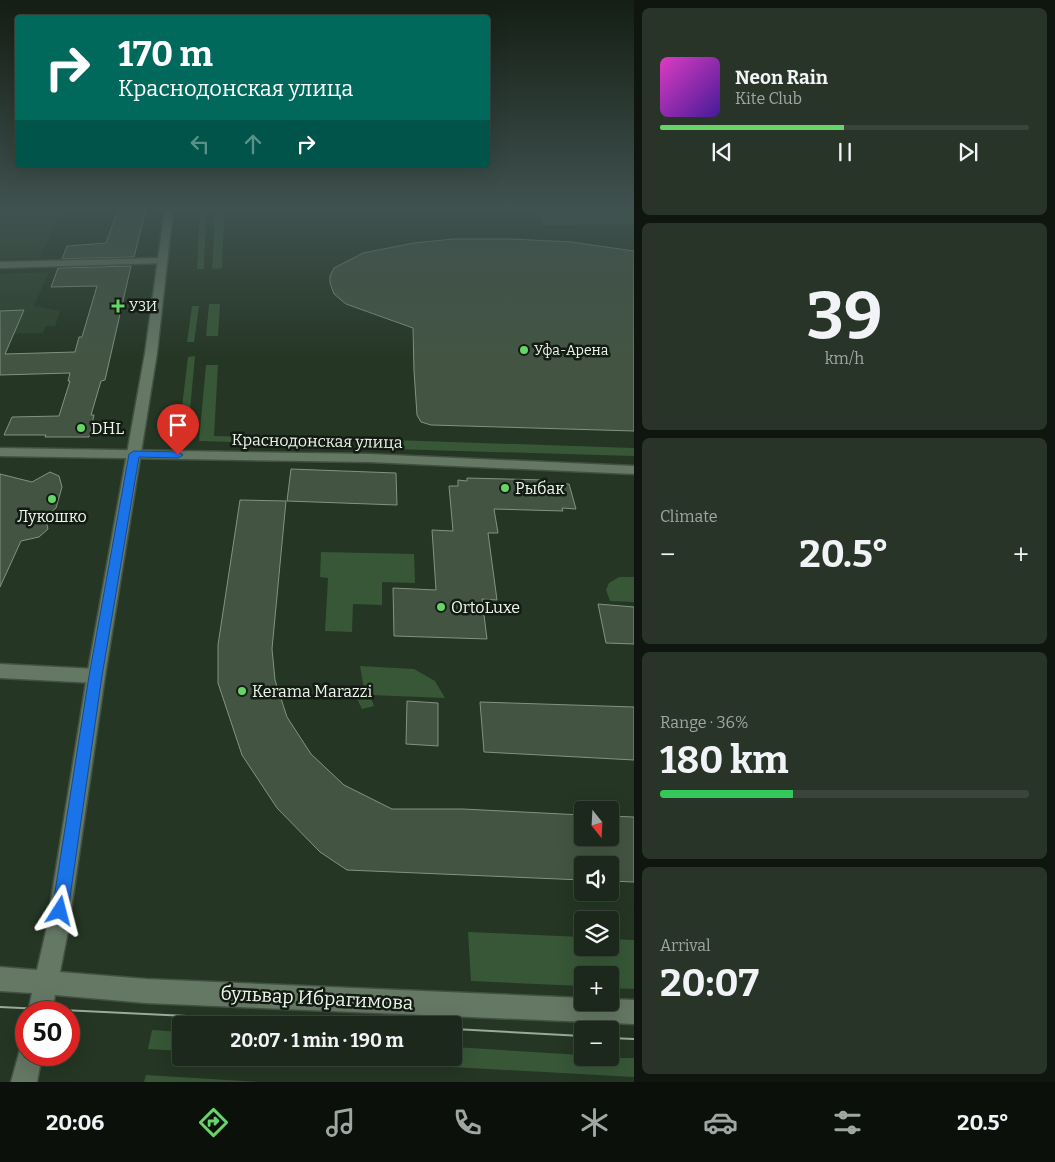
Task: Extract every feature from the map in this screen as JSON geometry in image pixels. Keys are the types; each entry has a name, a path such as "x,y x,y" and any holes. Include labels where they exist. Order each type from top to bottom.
{"main road":[{"path":"0,265 162,261 151,353 96,676 57,931 43,1001"},
{"name":"Краснодонская улица","path":"0,452 369,458 634,470"},
{"path":"0,671 96,676"},
{"name":"бульвар Ибрагимова","path":"0,979 146,991 634,1012"},
{"path":"24,1082 28,1066"}],"shaded area":[{"path":"198,259 204,259 204,269 197,269"},
{"path":"213,259 222,259 222,268 212,269"},
{"path":"49,272 34,306 60,311 55,326 46,326 43,333 0,334 0,274"},
{"path":"209,304 220,304 218,336 206,336"},
{"path":"192,306 199,306 194,342 187,342"},
{"path":"195,356 188,432 179,432 188,357"},
{"path":"206,365 218,365 214,436 353,440 353,446 199,441"},
{"path":"392,440 634,448 634,456 392,449"},
{"path":"321,552 414,554 415,583 382,582 382,605 353,604 352,632 325,631 328,578 320,577"},
{"path":"619,577 634,577 634,602 610,601 606,590 609,583"},
{"path":"360,666 414,669 435,681 445,698 370,695 374,706 362,709 353,691 364,689"},
{"path":"468,932 574,937 574,956 619,956 619,939 634,940 634,989 619,988 619,966 574,966 574,986 471,981"},
{"path":"152,1030 172,1031 172,1050 148,1049"},
{"path":"462,1048 574,1054 574,1066 619,1066 619,1058 634,1058 634,1077 434,1066 462,1066"},
{"path":"146,1075 260,1082 144,1082"}],"building":[{"name":"Уфа-Арена","path":"350,259 634,259 634,431 431,425 421,422 417,415 413,328 346,304 334,294 330,283 330,276 334,268"},
{"path":"131,266 105,380 101,381 91,415 94,415 89,437 4,435 12,417 59,416 70,381 68,381 70,373 0,375 0,311 24,310 5,354 75,352 79,337 82,337 97,286 51,287 58,268"},
{"path":"291,469 396,473 397,505 287,501"},
{"path":"50,472 59,476 62,487 56,508 45,517 48,529 39,537 21,541 0,587 0,474 32,482"},
{"path":"467,478 545,480 545,483 569,484 576,509 562,508 563,511 494,509 498,533 488,533 497,600 482,599 487,639 394,636 393,588 436,590 432,530 453,531 449,486 458,486 458,480 467,481"},
{"path":"240,500 286,501 272,649 275,680 287,717 311,754 344,785 392,809 463,809 574,815 574,846 619,846 619,816 634,817 634,882 619,881 619,856 574,856 574,880 347,870 320,852 277,808 242,755 218,683 218,645"},
{"path":"598,604 634,607 634,644 606,643"},
{"path":"407,701 438,703 438,746 406,744"},
{"path":"480,702 634,707 634,760 484,752"}],"tram line":[{"path":"0,1007 187,1016"},
{"path":"462,1029 574,1036"},
{"path":"619,1038 634,1039"}],"place":[{"name":"УЗИ","path":"118,306"},
{"name":"Уфа-Арена","path":"524,350"},
{"name":"DHL","path":"81,428"},
{"name":"Рыбак","path":"505,488"},
{"name":"Лукошко","path":"52,499"},
{"name":"OrtoLuxe","path":"441,607"},
{"name":"Kerama Marazzi","path":"242,691"}],"route":[{"path":"60,911 96,676 134,454 178,455"}]}
